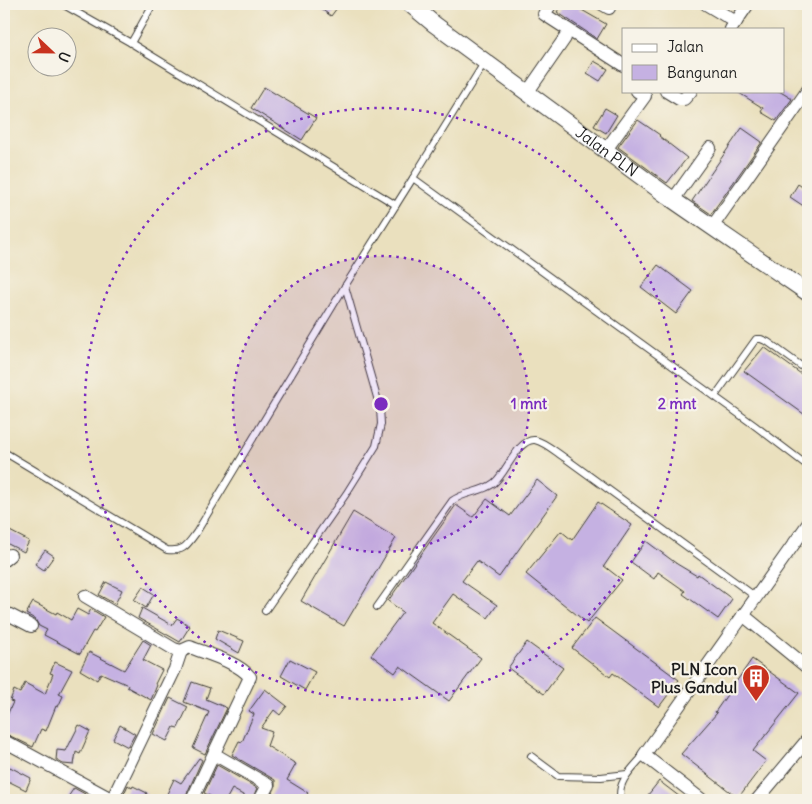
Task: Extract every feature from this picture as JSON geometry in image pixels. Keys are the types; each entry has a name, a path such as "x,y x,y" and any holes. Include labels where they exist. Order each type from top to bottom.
{"street":[{"name":"Jalan PLN","path":"410,4 605,151 808,293"},
{"path":"551,4 544,14 622,64"},
{"path":"706,4 734,26 748,4"},
{"path":"527,93 564,38"},
{"path":"712,227 808,90"},
{"path":"605,151 645,96 639,92"},
{"path":"668,92 679,99 684,99 690,92"},
{"path":"673,200 710,148"},
{"path":"702,800 644,755 808,524"},
{"path":"85,596 174,649 181,651 190,647 246,672 250,677 192,800"},
{"path":"4,612 31,626"},
{"path":"743,615 808,668"},
{"path":"4,741 112,800 175,669 181,651"},
{"path":"757,800 808,739"},
{"path":"214,754 268,785 260,800"}],"lane":[{"path":"62,4 130,43 396,205"},
{"path":"130,43 153,4"},
{"path":"4,452 167,550 177,552 185,548 196,533 484,61"},
{"path":"413,178 715,396 808,466"},
{"path":"266,611 346,494 376,446 380,434 380,408 346,286"},
{"path":"715,396 756,339 768,342 808,371"},
{"path":"377,607 452,501 465,494 484,489 496,482 522,446 529,441 535,440 565,458 756,597"},
{"path":"620,800 620,787 627,774 644,755"},
{"path":"531,756 558,776 601,777 627,774"}],"building":[{"path":"314,4 340,4 331,16"},
{"path":"562,4 576,4 581,7 580,9 606,24 597,39 557,12"},
{"path":"594,61 608,69 600,81 587,73"},
{"path":"264,87 316,118 302,140 251,108"},
{"path":"738,92 781,92 792,99 776,121 761,112 763,108"},
{"path":"605,108 617,115 606,133 594,126"},
{"path":"638,120 660,135 687,158 667,183 618,147"},
{"path":"742,128 762,142 711,214 692,201"},
{"path":"798,184 808,191 808,209 790,197"},
{"path":"658,265 693,291 676,314 641,287"},
{"path":"764,347 808,379 808,417 744,371"},
{"path":"537,480 557,496 499,577 477,561 462,581 497,605 488,618 453,594 432,623 481,658 449,701 400,666 395,673 371,655 403,612 388,601 456,505 473,517 487,499 510,516"},
{"path":"598,502 632,525 604,566 622,580 587,623 526,574 561,531 572,540"},
{"path":"353,512 396,538 344,626 301,601"},
{"path":"4,528 29,541 24,552 4,542"},
{"path":"646,541 677,564 697,576 698,574 732,599 718,619 683,594 685,591 658,572 654,579 631,562"},
{"path":"45,550 54,556 44,570 35,564"},
{"path":"106,582 122,590 115,604 99,595"},
{"path":"143,587 154,594 146,608 134,600"},
{"path":"33,602 71,620 77,609 88,615 91,609 104,617 95,632 93,631 80,654 44,635 47,630 39,626 35,619 26,614"},
{"path":"142,608 172,625 177,618 190,626 180,642 138,618"},
{"path":"595,618 679,680 659,707 613,673 610,677 572,648"},
{"path":"218,630 244,641 239,653 215,639"},
{"path":"143,640 151,645 143,660 162,670 155,684 157,685 151,700 127,687 128,685 101,673 97,680 80,670 89,652 124,670"},
{"path":"527,642 563,668 544,694 508,668"},
{"path":"290,659 315,672 305,690 281,676"},
{"path":"752,659 799,693 753,751 766,761 738,798 681,754 717,713 715,712"},
{"path":"55,662 72,670 59,694 63,696 58,707 56,706 46,731 41,729 33,747 4,733 4,722 13,702 10,701 14,690 20,693 25,683 45,694 53,674 50,673"},
{"path":"192,682 210,688 206,699 227,708 205,754 193,748 209,712 184,702"},
{"path":"265,689 287,706 280,715 274,710 261,728 272,732 267,746 296,764 287,780 308,793 303,800 269,800 275,788 275,780 232,755 239,741 242,742 254,714 249,711"},
{"path":"170,698 188,707 178,728 174,727 167,741 153,734"},
{"path":"79,725 90,731 80,754 76,752 74,765 63,764 56,760 57,750 66,751"},
{"path":"120,725 135,734 128,747 113,739"},
{"path":"199,758 202,760 184,800 176,800 166,796 174,779 181,783"},
{"path":"217,765 257,788 252,800 232,789 226,800 218,800 204,793"},
{"path":"10,767 31,778 26,790 4,779"},
{"path":"659,781 684,800 644,800"},
{"path":"128,785 147,793 143,800 121,800"},
{"path":"74,788 85,794 80,800 66,800"}],"place":[{"name":"PLN Icon Plus Gandul","path":"756,702"}]}
